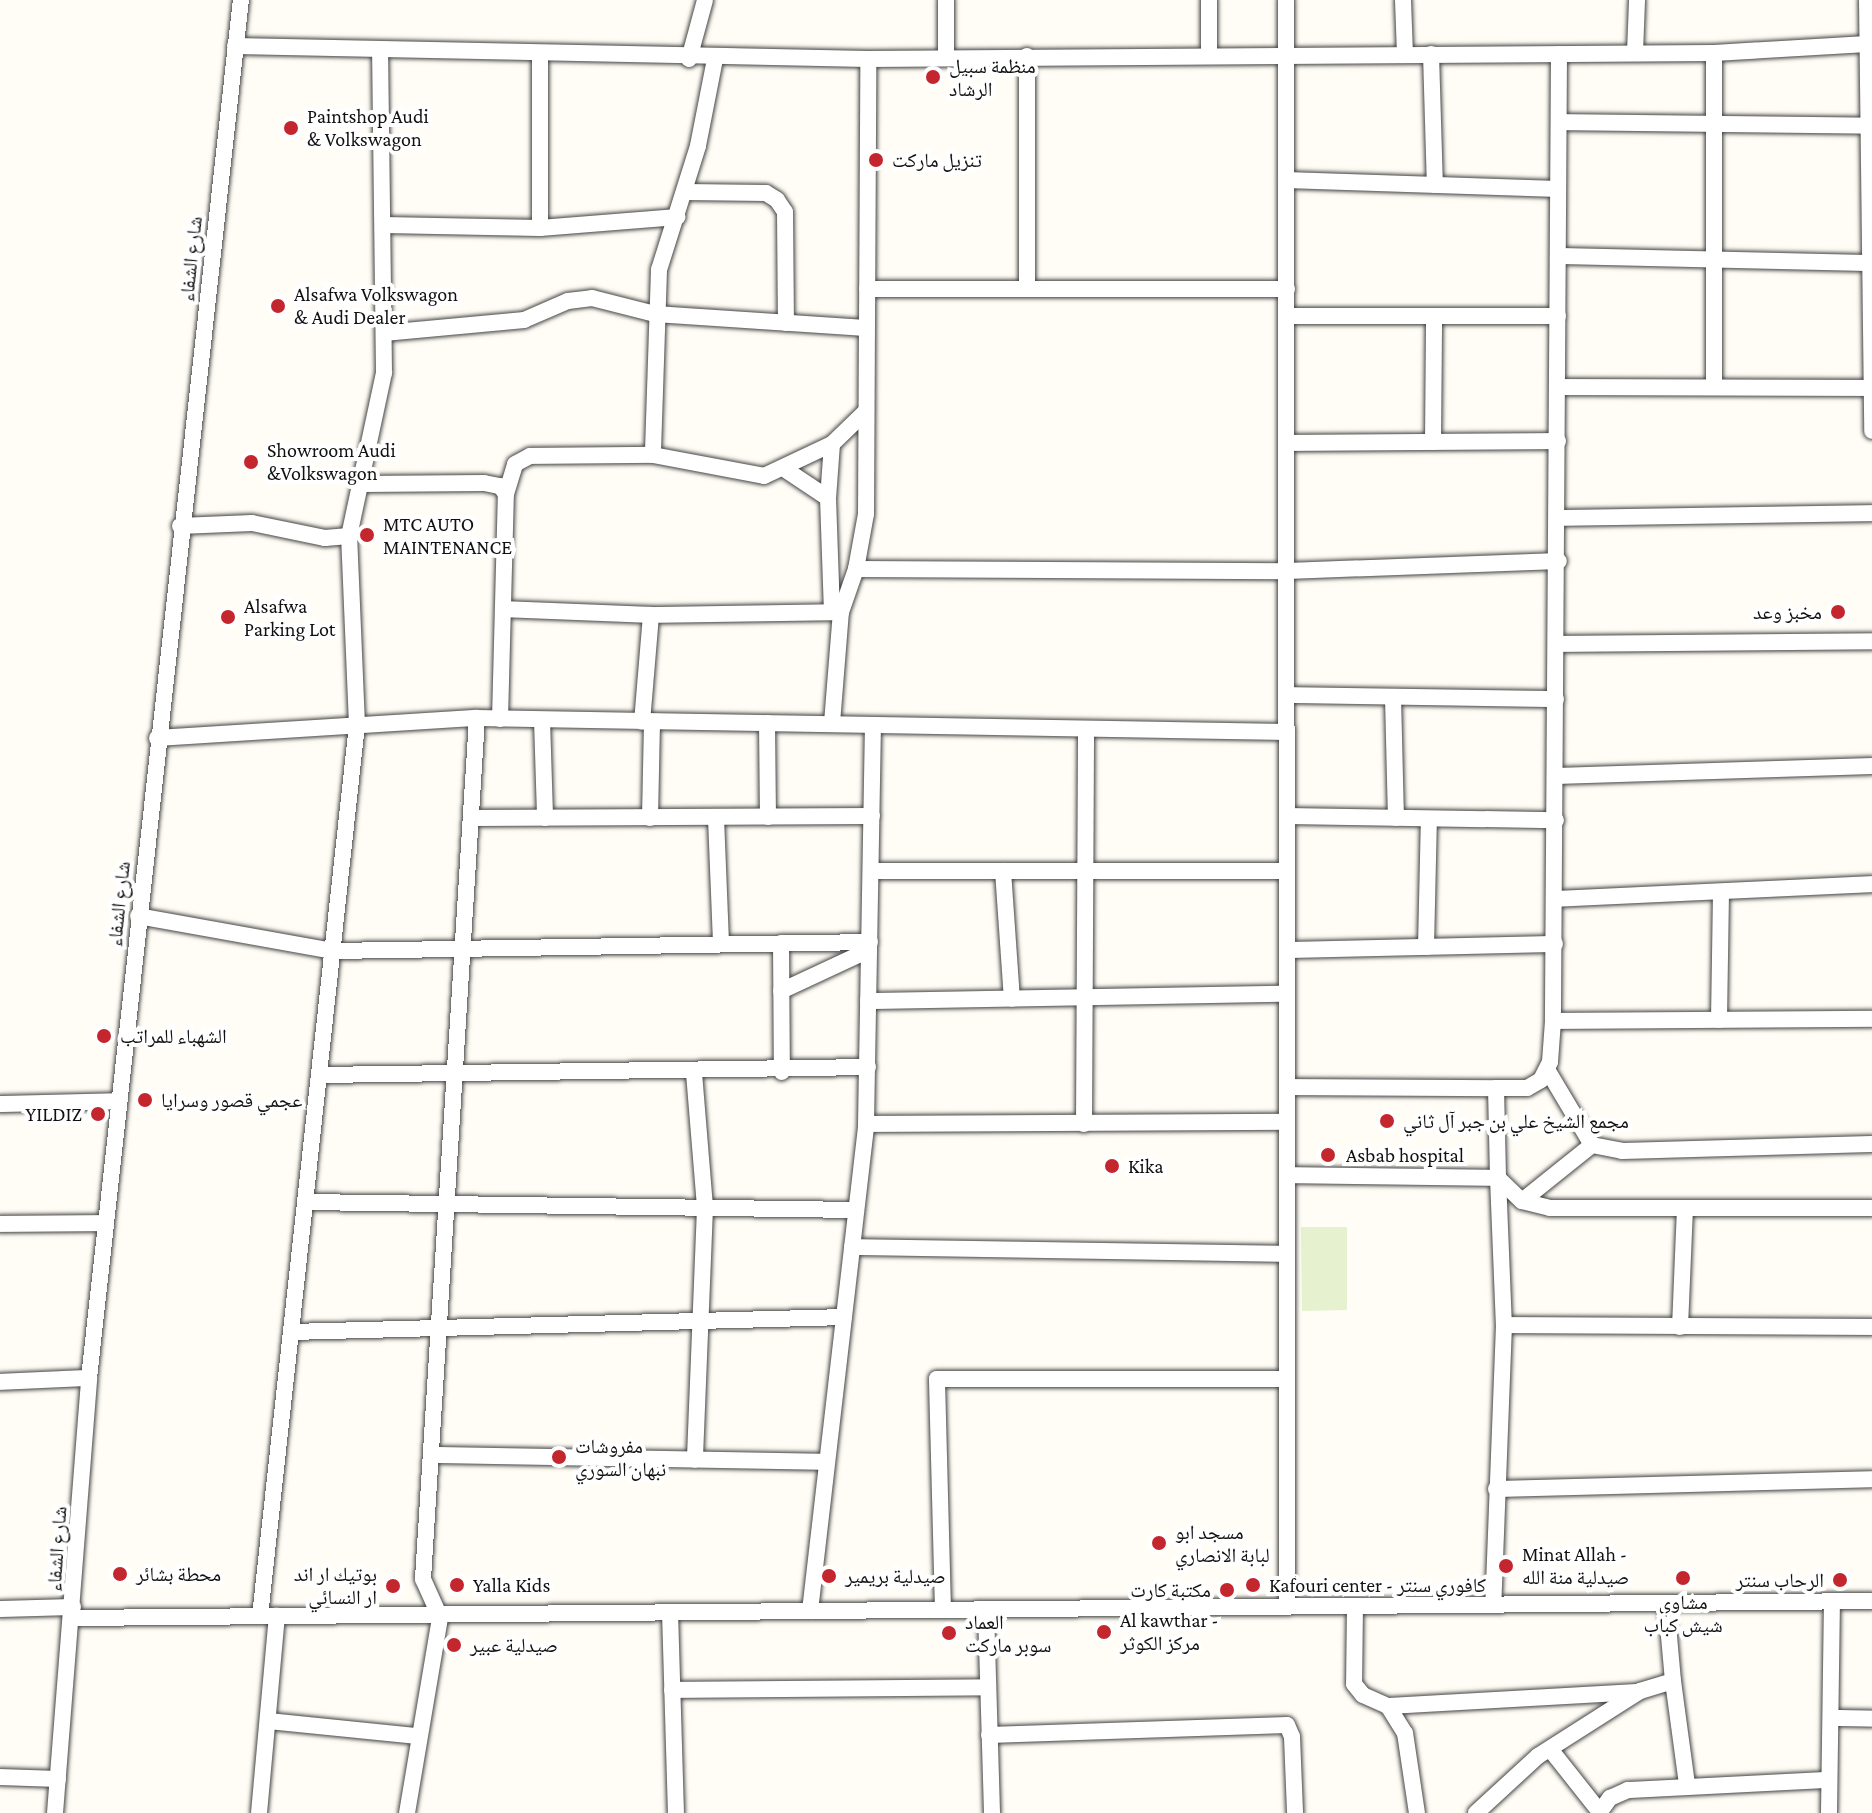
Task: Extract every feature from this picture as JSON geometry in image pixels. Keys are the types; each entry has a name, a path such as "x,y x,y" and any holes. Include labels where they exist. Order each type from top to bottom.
{"street":[{"name":"شارع الشفاء","path":"55,1813 89,1378 180,526 241,0"},
{"path":"689,59 705,0"},
{"path":"946,0 946,56"},
{"path":"1209,0 1209,54"},
{"path":"1286,0 1287,1607"},
{"path":"1403,0 1405,55"},
{"path":"1635,53 1637,0"},
{"path":"1867,0 1872,431"},
{"path":"235,46 689,59 1714,53 1869,33"},
{"path":"259,1813 269,1721 269,1616 291,1332 357,725 349,536 363,484 384,373 380,50"},
{"path":"1714,53 1714,387"},
{"path":"1431,54 1435,185"},
{"path":"1559,54 1555,944 1548,1071 1592,1145 1622,1151 1872,1144"},
{"path":"540,55 540,228"},
{"path":"1027,56 1027,289"},
{"path":"653,455 655,314 659,270 685,192 715,59"},
{"path":"837,612 856,569 866,514 864,413 868,59"},
{"path":"1559,122 1868,126"},
{"path":"1286,180 1558,189"},
{"path":"685,192 766,193 777,200 785,212 786,323"},
{"path":"384,225 540,228 678,217"},
{"path":"1558,256 1870,263"},
{"path":"867,289 1287,289"},
{"path":"384,333 524,320 568,301 592,298 655,314 866,328"},
{"path":"1287,316 1558,316"},
{"path":"1433,442 1434,316"},
{"path":"1558,387 1872,388"},
{"path":"500,719 506,494 515,464 530,456 653,455 745,476 786,470 832,444 864,413"},
{"path":"1287,443 1558,441"},
{"path":"832,444 828,498 837,612 832,723"},
{"path":"786,470 828,498"},
{"path":"363,484 484,483 500,486 506,494"},
{"path":"1557,518 1872,513"},
{"path":"180,526 252,523 325,538 349,536"},
{"path":"856,569 1287,571 1559,561"},
{"path":"503,609 651,615 837,612"},
{"path":"650,818 647,722 651,615"},
{"path":"1557,644 1872,641"},
{"path":"1287,695 1556,699"},
{"path":"1393,697 1396,818"},
{"path":"157,738 477,718 832,723 873,729 1287,732"},
{"path":"407,1813 417,1736 440,1617 423,1579 449,1204 477,718"},
{"path":"542,720 545,818"},
{"path":"767,723 768,817"},
{"path":"810,1611 866,1124 873,729"},
{"path":"1084,1124 1086,731"},
{"path":"1556,776 1872,766"},
{"path":"473,818 872,816"},
{"path":"1287,816 1556,820"},
{"path":"716,818 721,944"},
{"path":"1426,947 1429,819"},
{"path":"871,871 1287,871"},
{"path":"1003,871 1012,999"},
{"path":"1554,899 1872,884"},
{"path":"1719,1020 1721,892"},
{"path":"138,916 333,951 781,943 870,946"},
{"path":"781,943 782,1072"},
{"path":"1287,950 1555,944"},
{"path":"781,991 870,946"},
{"path":"868,1001 1287,994"},
{"path":"1553,1021 1872,1019"},
{"path":"319,1075 782,1072 868,1067"},
{"path":"1287,1087 1527,1088 1548,1071"},
{"path":"694,1073 705,1208 695,1460"},
{"path":"1493,1605 1504,1325 1496,1088"},
{"path":"0,1104 119,1101"},
{"path":"866,1124 1287,1122"},
{"path":"1522,1201 1592,1145"},
{"path":"1287,1175 1498,1178 1522,1201 1550,1208 1872,1208"},
{"path":"305,1202 856,1210"},
{"path":"1680,1327 1685,1210"},
{"path":"0,1224 106,1223"},
{"path":"852,1247 1287,1254"},
{"path":"291,1332 844,1317"},
{"path":"1504,1325 1872,1327"},
{"path":"0,1382 89,1378"},
{"path":"943,1610 937,1379 1287,1379"},
{"path":"432,1455 827,1462"},
{"path":"1496,1489 1872,1479"},
{"path":"1829,1813 1827,1780 1833,1718 1832,1601"},
{"path":"0,1609 72,1613 440,1617 670,1612 1872,1601"},
{"path":"1666,1603 1687,1784"},
{"path":"1355,1606 1354,1684 1363,1695 1388,1706 1640,1691 1673,1681"},
{"path":"986,1610 992,1813"},
{"path":"670,1612 676,1813"},
{"path":"672,1690 988,1687"},
{"path":"1476,1813 1550,1749 1640,1691"},
{"path":"1388,1706 1405,1733 1417,1813"},
{"path":"1833,1718 1872,1719"},
{"path":"269,1721 417,1736"},
{"path":"989,1735 1287,1725 1292,1737 1295,1813"},
{"path":"1550,1749 1599,1812 1610,1798 1628,1790 1687,1784 1827,1780"},
{"path":"0,1777 58,1779"}],"green space":[{"path":"1301,1227 1347,1227 1347,1310 1302,1311"}],"place":[{"name":"منظمة سبيل الرشاد","path":"933,77"},
{"name":"Paintshop Audi & Volkswagon","path":"291,128"},
{"name":"تنزيل ماركت","path":"876,160"},
{"name":"Alsafwa Volkswagon & Audi Dealer","path":"278,306"},
{"name":"Showroom Audi &Volkswagon","path":"251,462"},
{"name":"MTC AUTO MAINTENANCE","path":"367,535"},
{"name":"مخبز وعد","path":"1838,612"},
{"name":"Alsafwa Parking Lot","path":"228,617"},
{"name":"الشهباء للمراتب","path":"104,1036"},
{"name":"عجمي قصور وسرايا","path":"145,1100"},
{"name":"YILDIZ","path":"98,1114"},
{"name":"مجمع الشيخ علي بن جبر آل ثاني","path":"1387,1121"},
{"name":"Asbab hospital","path":"1328,1155"},
{"name":"Kika","path":"1112,1166"},
{"name":"مفروشات نبهان السوري","path":"559,1457"},
{"name":"مسجد ابو لبابة الانصاري","path":"1159,1543"},
{"name":"Minat Allah - صيدلية منة الله","path":"1506,1566"},
{"name":"محطة بشائر","path":"120,1574"},
{"name":"صيدلية بريمير","path":"829,1576"},
{"name":"مشاوي شيش كباب","path":"1683,1578"},
{"name":"الرحاب سنتر","path":"1840,1580"},
{"name":"Yalla Kids","path":"457,1585"},
{"name":"Kafouri center - كافوري سنتر","path":"1253,1585"},
{"name":"بوتيك ار اند ار النسائي","path":"393,1586"},
{"name":"مكتبة كارت","path":"1227,1590"},
{"name":"Al kawthar - مركز الكوثر","path":"1104,1632"},
{"name":"العماد سوبر ماركت","path":"949,1633"},
{"name":"صيدلية عبير","path":"454,1645"}]}
